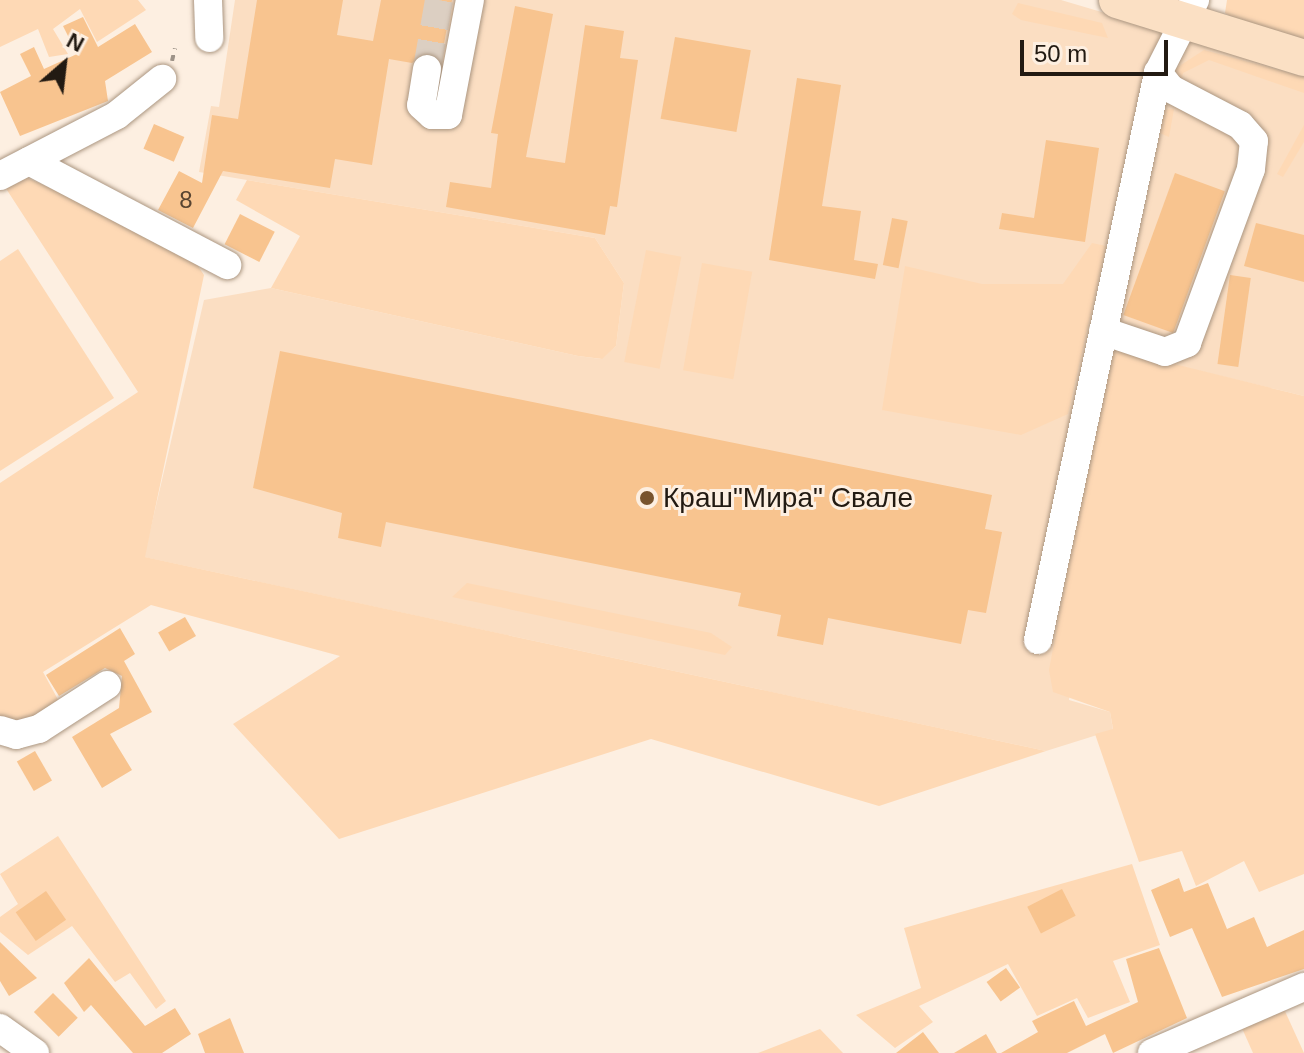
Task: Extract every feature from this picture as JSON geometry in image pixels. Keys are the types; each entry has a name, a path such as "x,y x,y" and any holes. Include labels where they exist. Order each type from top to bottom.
{"main road":[{"path":"1117,0 1190,11 1304,58"}],"street":[{"path":"208,0 209,38"},
{"path":"427,69 421,105 432,115 448,115 470,0"},
{"path":"1038,640 1158,73 1190,11"},
{"path":"1103,331 1165,352 1187,343 1251,169 1254,141 1240,125 1171,89 1158,73"},
{"path":"0,176 117,115 162,79"},
{"path":"29,161 227,265"},
{"path":"0,730 16,735 39,729 107,685"},
{"path":"1152,1053 1304,987"},
{"path":"0,1028 35,1053"}],"shaded area":[{"path":"0,0 138,0 146,10 97,42 80,9 53,29 68,54 49,57 38,29 0,47"},
{"path":"235,0 1061,0 1304,72 1304,396 1109,349 1069,700 1110,712 1113,730 1046,751 144,557 204,300 271,288 578,356 601,359 616,346 624,283 595,238 199,172 211,106 219,107"},
{"path":"1227,0 1304,0 1304,41 1238,21 1225,13"},
{"path":"1018,3 1102,23 1108,38 1021,20 1012,14"},
{"path":"1204,50 1304,77 1304,93 1209,60 1183,73 1179,91 1167,74"},
{"path":"1174,109 1169,137 1157,132 1164,110"},
{"path":"1304,125 1304,142 1283,177 1277,174"},
{"path":"23,176 186,248 204,275 145,557 1046,751 879,806 651,739 339,839 233,724 340,656 151,605 43,672 62,707 31,725 0,724 0,483 138,392 5,187"},
{"path":"247,180 595,238 624,283 616,346 602,359 578,356 271,288 300,236 236,200"},
{"path":"1092,243 1106,246 1068,414 1021,435 882,410 905,266 982,284 1063,284"},
{"path":"18,249 114,398 0,471 0,261"},
{"path":"646,250 681,257 660,369 624,362"},
{"path":"702,263 752,272 733,379 683,370"},
{"path":"1109,348 1304,396 1304,874 1259,892 1244,861 1196,886 1182,851 1139,862 1095,734 1113,729 1110,712 1053,692 1049,670"},
{"path":"467,583 711,633 732,647 725,655 452,597"},
{"path":"58,836 166,1001 156,1009 130,973 115,982 72,926 28,955 0,932 0,917 18,904 0,874"},
{"path":"1132,864 1160,945 1113,961 1130,1002 1088,1018 1077,998 1037,1016 1008,964 919,1006 933,1022 895,1048 856,1015 921,988 904,928"},
{"path":"1284,1009 1304,1053 1253,1053 1241,1026"},
{"path":"820,1029 843,1053 758,1053"}],"building":[{"path":"257,0 343,0 337,35 373,41 381,0 452,0 441,60 429,52 412,63 389,59 372,165 335,159 330,188 223,171 193,228 158,210 179,171 202,183 212,115 238,119"},
{"path":"515,6 553,14 526,157 565,163 585,25 624,31 620,58 638,60 617,207 610,206 605,235 446,207 450,182 491,188 498,134 491,133"},
{"path":"83,17 98,47 135,24 152,52 105,81 108,101 20,136 0,92 31,76 20,54 34,47 44,69 77,54 63,26"},
{"path":"675,37 751,50 736,132 661,119"},
{"path":"797,78 841,85 822,206 861,211 854,260 878,264 875,279 769,260"},
{"path":"154,124 184,137 174,162 143,149"},
{"path":"1046,140 1099,148 1085,242 999,229 1002,213 1034,218"},
{"path":"1175,173 1225,191 1173,333 1123,315"},
{"path":"240,214 275,232 259,262 225,244"},
{"path":"892,218 908,221 899,268 883,265"},
{"path":"1256,223 1304,235 1304,282 1244,266"},
{"path":"1230,275 1251,278 1238,367 1217,364"},
{"name":"Краш\"Мира\" Свале","path":"280,351 992,495 985,529 1002,532 986,613 968,610 961,644 828,618 823,645 777,636 781,615 738,606 741,593 386,522 381,547 338,538 342,513 253,488"},
{"path":"185,617 196,636 169,652 158,632"},
{"path":"120,628 135,654 124,661 152,712 110,734 132,770 102,788 72,737 119,708 122,676 105,668 59,696 46,675"},
{"path":"35,751 52,780 34,791 17,762"},
{"path":"1179,878 1184,892 1208,883 1227,929 1254,917 1267,947 1304,930 1304,969 1222,997 1192,928 1170,937 1151,890"},
{"path":"1062,889 1076,916 1041,933 1027,907"},
{"path":"46,891 66,920 36,941 16,912"},
{"path":"0,942 37,978 9,996 0,981"},
{"path":"1159,948 1187,1018 1113,1053 1105,1034 1067,1053 1001,1053 1038,1032 1032,1021 1074,1001 1086,1026 1138,1002 1126,959"},
{"path":"89,958 145,1026 175,1008 191,1034 162,1053 133,1053 91,1005 84,1012 64,983"},
{"path":"1006,968 1020,987 1001,1002 987,982"},
{"path":"53,993 78,1018 59,1037 34,1012"},
{"path":"230,1018 244,1053 205,1053 198,1034"},
{"path":"923,1032 939,1053 896,1053"},
{"path":"986,1034 997,1053 954,1053"}],"tunnel":[{"path":"427,69 439,0"}],"place":[{"name":"Краш\"Мира\" Свале","path":"647,498"}]}
